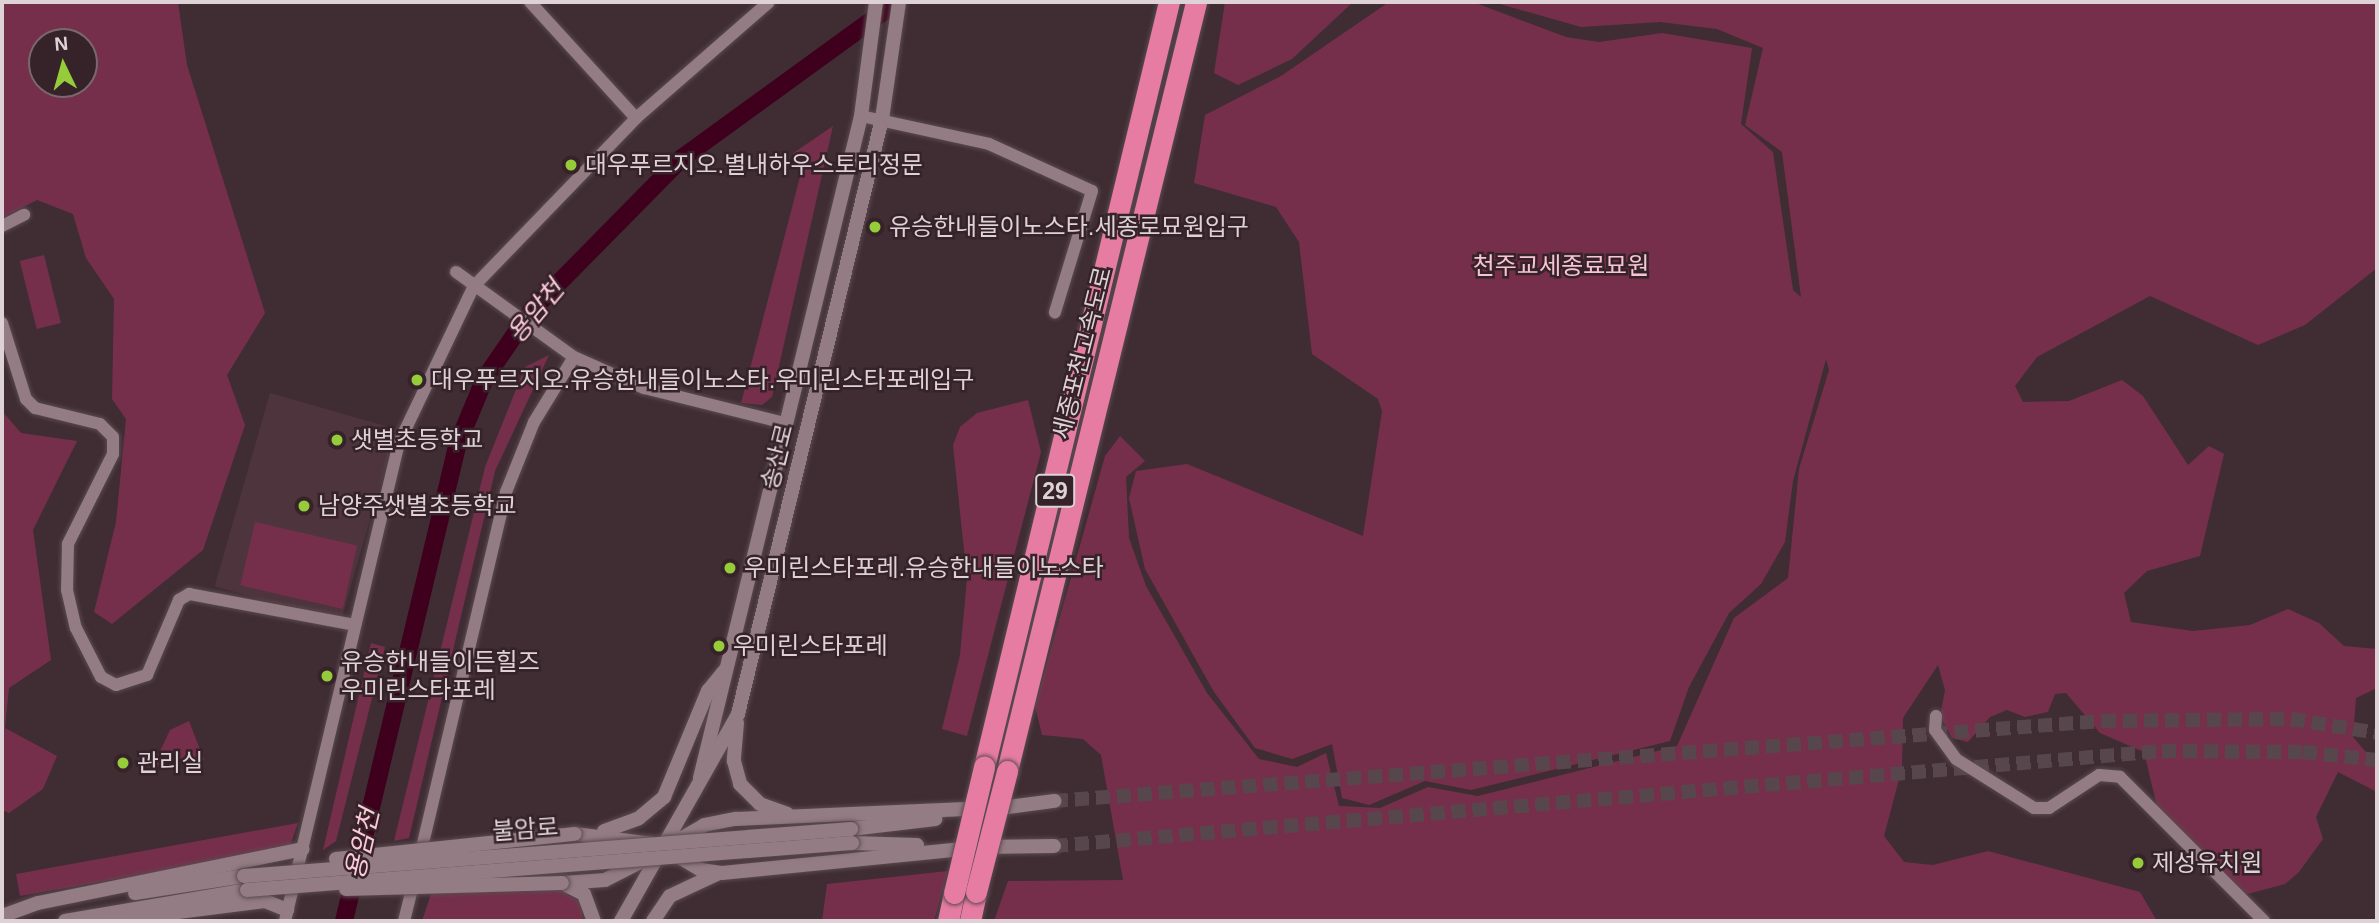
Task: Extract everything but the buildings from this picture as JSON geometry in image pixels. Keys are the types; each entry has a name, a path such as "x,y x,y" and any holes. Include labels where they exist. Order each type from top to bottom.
{"highway":[{"name":"세종포천고속도로","path":"948,921 1169,2"},
{"name":"세종포천고속도로","path":"970,921 1196,2"}],"street":[{"path":"530,2 636,118"},
{"path":"107,921 265,901 286,916 400,443 474,286 636,118 769,2"},
{"name":"송산로","path":"698,790 783,423 861,116 876,2"},
{"name":"송산로","path":"621,921 634,906 738,714 881,119 892,65 899,2"},
{"path":"861,116 989,144 1092,191 1055,312"},
{"path":"2,226 24,215"},
{"path":"456,272 574,357 644,388 783,423"},
{"path":"2,323 26,399 35,408 100,424 113,437 113,454 68,544 67,590 76,628 101,677 116,685 147,675 179,600 190,594 355,625"},
{"path":"404,921 506,492 534,422 574,357"},
{"path":"245,883 370,853 594,833 639,818 664,797 708,691 727,667"},
{"path":"738,714 734,761 740,784 760,804 802,818"},
{"path":"1936,716 1935,730 1956,759 2034,808 2049,808 2099,775 2120,777 2263,921"},
{"name":"불암로","path":"2,916 245,883 852,836 1003,807 1054,801"},
{"path":"245,883 562,883 605,880 704,825 1003,807"},
{"path":"594,833 665,849 701,870 722,873 985,847"},
{"name":"불암로","path":"852,836 985,847 1054,846"},
{"path":"2,916 38,902 303,849"},
{"path":"653,921 670,897 722,873"},
{"name":"불암로","path":"65,921 245,883"},
{"path":"562,883 584,894 594,921"},
{"name":"송산로","path":"630,921 634,906"}],"shaded area":[{"name":"남양주샛별초등학교","path":"270,393 396,429 341,622 215,586"}],"green space":[{"path":"2,2 178,2 187,65 265,313 227,375 245,425 203,550 112,624 94,612 116,522 126,419 112,399 114,299 86,258 73,214 37,200 2,218"},
{"path":"1225,2 1353,2 1292,59 1238,85 1214,73"},
{"name":"천주교세종료묘원","path":"1389,2 1473,2 1566,37 1599,42 1662,33 1752,48 1741,124 1773,152 1793,290 1801,297 1782,152 1745,125 1763,48 1717,29 1660,22 1581,27 1493,2 2377,2 2377,268 2305,325 2258,345 2150,296 2037,357 2015,386 2023,402 2069,401 2122,380 2143,396 2188,465 2209,446 2224,454 2200,556 2147,571 2124,593 2131,622 2193,631 2250,625 2288,609 2319,623 2344,646 2377,649 2377,688 2356,698 2353,737 2377,765 2377,792 2338,772 2316,817 2323,839 2299,872 2285,884 2240,896 2158,811 2144,752 2100,733 2066,693 2055,694 2048,712 2025,717 2007,710 1990,717 1968,742 1952,738 1940,716 1945,690 1938,665 1903,718 1902,768 1884,836 1904,862 1933,865 1988,851 2140,892 2157,921 994,921 1008,881 1123,880 1101,755 1083,739 1042,735 1035,706 1105,456 1120,436 1145,461 1126,477 1129,538 1146,586 1207,693 1259,759 1297,767 1326,753 1339,806 1380,808 1428,787 1478,796 1677,746 1734,618 1788,578 1799,469 1829,370 1826,359 1793,481 1785,542 1761,584 1729,613 1689,687 1670,741 1471,790 1425,781 1369,805 1342,798 1332,744 1292,759 1255,748 1214,692 1145,569 1129,498 1136,471 1187,464 1363,536 1382,411 1378,399 1312,354 1299,242 1276,207 1194,183 1205,115 1281,76"},
{"path":"833,126 772,397 762,405 741,403 806,154 792,154"},
{"path":"44,255 61,323 37,329 20,261"},
{"path":"549,355 495,471 409,838 394,841 485,467 525,367"},
{"path":"1028,400 1041,452 967,736 942,729 960,655 967,579 953,445 960,427 977,413"},
{"path":"2,411 21,433 77,441 33,530 51,660 9,688 5,728 57,756 43,789 9,813 2,810"},
{"path":"255,522 357,546 343,609 240,585"},
{"path":"371,643 385,647 336,841 323,850"},
{"path":"189,721 204,760 153,766 170,730"},
{"path":"298,823 290,846 272,852 20,896 16,874"},
{"path":"948,871 934,921 822,921 827,884"},
{"path":"556,888 581,902 583,921 422,921 431,894"}],"waterway":[{"name":"용암천","path":"344,921 458,443 485,378 531,311 682,158 897,2"}],"tunnel":[{"path":"1054,801 2102,721 2291,719 2377,733"},
{"path":"1054,846 2162,751 2303,752 2377,760"}],"place":[{"name":"대우푸르지오.별내하우스토리정문","path":"571,165"},
{"name":"유승한내들이노스타.세종로묘원입구","path":"875,227"},
{"name":"대우푸르지오.유승한내들이노스타.우미린스타포레입구","path":"417,380"},
{"name":"샛별초등학교","path":"337,440"},
{"name":"남양주샛별초등학교","path":"304,506"},
{"name":"우미린스타포레.유승한내들이노스타","path":"730,568"},
{"name":"우미린스타포레","path":"719,646"},
{"name":"유승한내들이든힐즈 우미린스타포레","path":"327,676"},
{"name":"관리실","path":"123,763"},
{"name":"제성유치원","path":"2138,863"}]}
